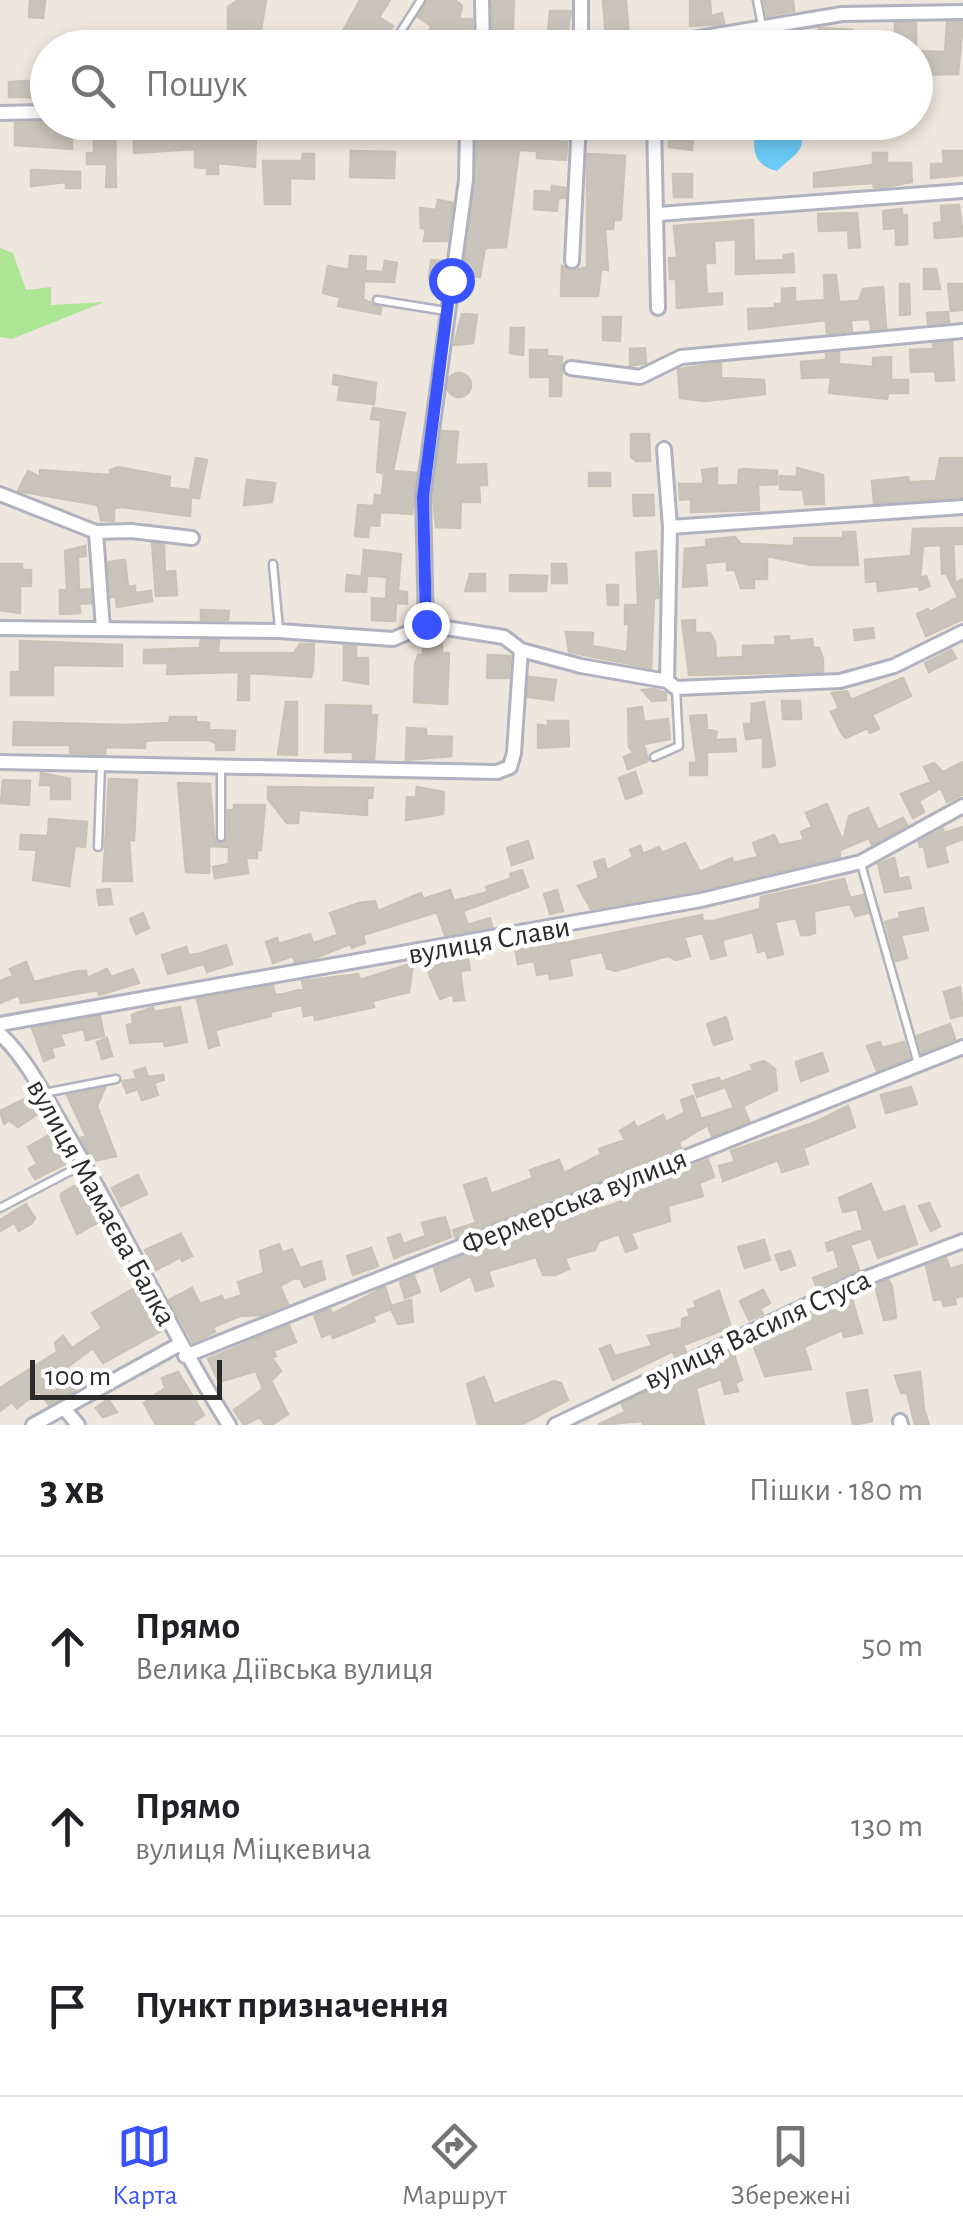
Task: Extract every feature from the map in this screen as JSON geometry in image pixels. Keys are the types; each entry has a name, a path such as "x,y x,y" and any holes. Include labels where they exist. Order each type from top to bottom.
{"street":[{"path":"482,0 483,30"},
{"path":"581,0 582,30"},
{"path":"745,30 841,7 963,12"},
{"path":"0,113 30,112"},
{"path":"426,624 423,497 466,180 467,140"},
{"path":"572,261 578,140"},
{"path":"655,140 658,308"},
{"path":"658,214 963,191"},
{"path":"571,368 640,377 681,357 963,332"},
{"path":"664,449 670,527 671,685"},
{"path":"0,494 96,532 132,531 192,538"},
{"path":"670,527 963,507"},
{"path":"96,532 103,629"},
{"path":"0,628 279,630 393,639 426,624 504,637 521,650 671,685 840,681 894,666 963,632"},
{"path":"0,762 479,773 510,767 521,650"},
{"name":"вулиця Слави","path":"0,1024 592,922 861,862 963,806"},
{"name":"вулиця Мамаєва Балка","path":"0,1034 43,1093 85,1163 182,1350 229,1425"},
{"name":"Фермерська вулиця","path":"33,1425 182,1350 963,1046"},
{"name":"вулиця Василя Стуса","path":"554,1425 853,1283 963,1241"},
{"path":"64,1408 78,1425"}],"lane":[{"path":"401,30 420,0"},
{"path":"757,0 762,27"},
{"path":"378,300 446,312"},
{"path":"273,564 279,630"},
{"path":"654,757 679,746 671,685"},
{"path":"98,848 101,764"},
{"path":"220,837 222,766"},
{"path":"861,862 918,1065"},
{"path":"43,1093 116,1078"},
{"path":"0,1208 85,1163"}],"green space":[{"path":"0,248 13,253 26,290 51,287 51,305 104,302 12,339 0,337"}],"water":[{"path":"755,140 802,140 795,155 777,171 758,159"}],"building":[{"path":"30,0 45,0 43,18 29,17"},
{"path":"238,0 266,0 261,30 228,30 228,7"},
{"path":"360,0 390,0 379,17 393,26 390,30 344,29"},
{"path":"428,0 455,0 462,6 459,19 472,19 472,30 430,30 431,26 418,17"},
{"path":"492,0 514,0 513,30 493,30"},
{"path":"603,0 626,0 628,30 605,30"},
{"path":"690,0 710,0 711,16 722,13 724,24 690,26"},
{"path":"764,0 793,0 794,11 767,16"},
{"path":"550,11 571,11 568,30 548,30"},
{"path":"947,22 963,22 958,74 933,75 933,52 945,52"},
{"path":"895,23 916,23 916,30 895,30"},
{"path":"30,81 30,97 9,97 9,82"},
{"path":"15,123 30,123 30,140 72,140 72,149 15,145"},
{"path":"94,140 115,140 116,187 106,187 107,164 87,164 87,153 94,153"},
{"path":"134,140 256,140 255,167 218,163 218,174 207,174 208,168 195,167 195,149 134,153"},
{"path":"477,140 567,142 566,160 537,158 537,151 519,150 506,247 485,248 480,277 463,274"},
{"path":"669,140 693,140 692,150 669,147"},
{"path":"351,151 395,152 394,178 350,177"},
{"path":"943,151 963,151 963,175 931,178 931,164 944,164"},
{"path":"873,153 887,153 887,163 911,163 912,182 884,187 874,187 873,183 814,187 814,173 873,165"},
{"path":"303,154 314,154 314,179 290,178 290,204 265,204 263,161 302,161"},
{"path":"587,154 625,156 621,220 614,220 613,229 605,229 608,270 601,269 598,296 561,296 562,266 572,271 587,267"},
{"path":"31,170 80,172 80,188 66,188 66,182 31,186"},
{"path":"673,174 692,174 692,197 674,197"},
{"path":"552,186 566,188 565,198 558,198 557,211 534,209 535,191 551,192"},
{"path":"438,200 453,203 448,241 424,241 426,229 421,228 420,208 436,210"},
{"path":"959,205 963,236 935,238 934,223 942,222 941,206"},
{"path":"902,209 902,215 907,215 907,244 896,245 896,228 884,229 883,211"},
{"path":"857,213 860,247 849,248 848,230 819,231 818,214"},
{"path":"753,220 754,261 784,260 784,255 793,254 794,272 736,274 736,239 714,241 715,263 705,263 707,294 722,293 722,304 677,308 676,279 670,279 669,258 677,258 674,226"},
{"path":"350,256 366,257 365,271 383,272 385,261 397,263 394,282 364,281 363,299 381,308 380,314 338,306 340,297 323,293 328,266 349,270"},
{"path":"431,260 445,261 442,281 429,279"},
{"path":"924,269 936,269 940,289 924,289"},
{"path":"824,275 836,275 839,302 859,301 863,289 883,287 886,328 871,329 870,319 851,320 852,331 827,334 826,320 749,329 748,309 782,304 782,289 795,288 795,302 825,300"},
{"path":"900,284 909,284 910,314 900,315"},
{"path":"948,284 963,284 963,310 951,311"},
{"path":"948,312 949,322 928,324 927,313"},
{"path":"462,314 477,315 473,343 454,345"},
{"path":"603,317 621,317 620,341 603,340"},
{"path":"511,328 524,328 523,355 510,353"},
{"path":"952,342 954,380 936,381 935,371 911,372 910,350 934,349 933,344"},
{"path":"645,348 646,363 630,366 630,349"},
{"path":"530,350 547,350 547,356 562,357 561,396 550,396 550,377 530,377"},
{"path":"839,352 839,364 873,367 873,358 891,357 891,380 908,380 908,393 888,393 887,399 829,393 831,377 802,378 801,362 826,360 826,354"},
{"path":"721,363 721,378 764,380 765,394 705,401 680,398 678,369"},
{"path":"459,373 471,385 459,397 447,385"},
{"path":"334,375 376,383 374,404 338,400 340,385 333,384"},
{"path":"373,408 405,413 393,471 416,473 412,514 380,512 379,526 369,525 368,537 355,536 358,505 374,506 375,495 382,496 384,473 377,472 381,420 371,419"},
{"path":"442,431 458,432 455,465 486,464 487,485 479,485 480,502 461,502 460,528 436,527 433,498"},
{"path":"631,434 649,434 650,461 631,457"},
{"path":"196,458 207,460 199,498 191,497 190,516 122,507 114,508 114,521 101,520 98,505 18,491 28,471 40,477 40,470 110,475 110,470 118,467 170,477 169,488 190,490"},
{"path":"940,458 963,458 963,497 874,503 872,481 908,477 909,482 936,481"},
{"path":"717,468 717,486 738,485 739,470 743,469 777,471 777,484 758,485 759,510 691,512 691,499 680,500 679,484 704,484 702,470"},
{"path":"797,468 823,475 824,504 805,504 803,490 780,489 780,476 797,477"},
{"path":"589,473 610,473 610,486 589,486"},
{"path":"247,480 275,483 272,502 244,505"},
{"path":"633,495 653,495 654,515 634,516"},
{"path":"963,528 963,544 953,544 955,583 963,579 963,619 926,636 917,614 928,609 930,612 958,597 946,573 942,574 941,545 923,546 920,578 926,576 930,586 920,590 918,586 878,591 877,581 866,582 865,560 911,556 913,529"},
{"path":"843,532 855,532 858,565 811,565 767,556 767,579 754,579 754,588 741,588 735,570 727,570 727,561 705,563 707,585 683,587 685,549 706,547 706,540 735,537 741,544 794,546 794,538 843,538"},
{"path":"152,543 164,545 165,572 175,571 177,595 156,596"},
{"path":"85,546 86,556 78,557 79,590 90,589 91,603 79,604 80,613 60,614 60,590 67,590 65,551"},
{"path":"364,550 401,554 398,591 407,592 407,604 396,603 395,621 372,620 372,598 386,599 387,577 362,575"},
{"path":"656,551 659,598 654,598 651,668 569,652 566,632 593,633 592,646 627,652 629,624 625,624 625,605 638,605 636,553"},
{"path":"125,560 128,587 135,586 135,593 151,591 152,601 117,607 116,597 111,597 108,562"},
{"path":"0,564 22,564 22,570 31,570 31,586 20,586 20,613 0,610"},
{"path":"552,564 566,564 567,583 552,583"},
{"path":"470,574 485,574 485,591 465,591"},
{"path":"347,575 367,577 366,592 346,591"},
{"path":"510,575 547,576 546,591 510,591"},
{"path":"607,585 618,585 618,605 608,605"},
{"path":"201,610 229,611 228,620 201,620"},
{"path":"695,620 695,633 710,633 715,642 716,658 743,657 743,646 776,645 775,637 789,636 789,641 812,639 813,648 819,648 823,659 823,672 689,675 682,621"},
{"path":"873,628 874,638 855,640 854,630"},
{"path":"423,639 442,640 442,653 449,653 447,704 414,702 415,664 418,655 423,655"},
{"path":"201,640 219,640 218,653 294,653 300,644 314,644 311,677 249,673 249,700 238,700 239,672 167,674 168,663 144,663 144,650 200,648"},
{"path":"20,641 122,645 122,666 53,665 53,695 11,695 11,672 20,672"},
{"path":"344,646 356,646 356,658 368,658 368,684 344,680"},
{"path":"951,650 956,658 929,672 925,663"},
{"path":"488,655 510,656 509,678 487,678"},
{"path":"529,677 556,680 553,700 528,697"},
{"path":"903,678 911,696 872,715 879,729 870,733 867,728 846,738 842,734 831,712 839,708 832,693 847,691 851,700"},
{"path":"642,690 666,693 666,700 652,701"},
{"path":"782,701 800,701 801,719 783,719"},
{"path":"286,702 297,702 297,755 278,754"},
{"path":"764,702 775,765 769,767 763,767 763,737 746,739 744,724 751,724 752,704"},
{"path":"326,705 371,706 371,715 377,715 374,760 353,759 353,752 325,752"},
{"path":"642,707 644,722 668,719 670,739 644,744 648,761 628,769 624,757 634,753 629,747 628,709"},
{"path":"706,715 707,729 717,732 715,740 735,739 736,751 707,752 707,775 690,775 690,763 697,763 690,716"},
{"path":"170,717 196,717 196,722 209,723 209,730 235,731 234,750 216,750 216,743 209,740 145,741 145,748 106,747 105,754 70,753 70,745 13,745 14,722 126,725 169,723"},
{"path":"548,721 568,721 569,746 538,748 538,725 548,726"},
{"path":"407,728 426,729 426,736 452,737 451,756 406,760"},
{"path":"963,762 963,794 947,802 941,788 919,801 924,812 913,818 901,794 931,782 924,767 934,763 943,772"},
{"path":"635,772 642,793 626,799 619,778"},
{"path":"41,773 70,779 70,799 51,799 51,785 40,785"},
{"path":"109,779 137,780 134,840 129,840 132,881 103,881"},
{"path":"3,780 30,781 29,805 1,803"},
{"path":"178,783 210,784 214,838 220,844 228,838 228,810 234,810 234,805 265,805 261,850 257,850 257,858 246,858 248,873 215,878 213,867 229,864 229,847 209,846 209,873 186,872"},
{"path":"268,787 373,788 372,798 367,798 367,815 299,810 298,823 287,823 268,799"},
{"path":"417,787 444,792 443,814 406,820 407,797 416,798"},
{"path":"827,804 843,842 849,816 868,808 878,830 903,818 907,825 872,845 869,838 840,850 840,857 699,890 591,909 578,886 599,878 594,862 604,859 607,870 633,857 630,850 640,846 643,854 659,847 662,853 685,843 700,872 732,858 733,863 758,857 753,843 774,835 779,845 804,840 801,832 812,827 806,813"},
{"path":"49,819 87,822 85,847 75,846 69,886 33,880 37,850 20,849 21,835 48,836"},
{"path":"963,827 963,839 944,846 948,862 928,867 924,846 920,847 919,842 943,829 944,833"},
{"path":"528,841 533,858 512,865 507,848"},
{"path":"894,858 899,879 908,877 911,888 885,892 878,864"},
{"path":"522,870 528,887 463,911 468,925 490,918 492,927 445,935 437,912 363,935 365,943 352,948 350,944 295,962 293,956 273,963 266,942 277,938 279,944 310,934 313,943 338,935 330,913 375,901 378,911 421,893 423,899 450,890 454,901 488,892 486,887"},
{"path":"844,879 850,898 863,895 868,913 855,916 850,904 814,911 815,933 808,935 801,935 796,918 775,922 783,954 768,958 766,950 758,952 753,932 722,940 726,955 711,959 703,933 684,937 690,956 676,960 668,956 615,971 607,968 602,952 569,959 572,975 550,979 549,973 537,975 534,961 518,964 515,948 526,942 548,938 550,944 565,943 702,915 703,921 713,921 760,909 761,897"},
{"path":"110,889 112,904 99,905 97,890"},
{"path":"557,890 563,911 550,914 544,894"},
{"path":"923,908 928,930 901,935 907,958 896,961 885,922 900,918 899,913"},
{"path":"143,913 149,928 136,934 130,919"},
{"path":"226,945 232,964 207,972 204,964 168,974 162,955 186,947 189,955 198,954"},
{"path":"468,958 470,970 460,971 464,1000 454,1001 453,994 440,999 426,967"},
{"path":"26,962 34,982 78,971 86,971 87,978 107,969 111,977 133,969 139,983 99,995 98,990 21,1003 19,995 0,1003 0,981 13,976 10,969"},
{"path":"413,963 409,992 372,1001 374,1007 315,1020 314,1014 304,1016 302,1005 270,1012 271,1016 215,1030 219,1045 209,1048 197,999 273,986 275,995 283,994 304,989 302,981 358,974 360,980"},
{"path":"960,987 963,1015 951,1018 944,992"},
{"path":"153,1007 154,1012 180,1007 187,1042 165,1046 164,1041 130,1043 127,1025 133,1024 132,1015"},
{"path":"100,1016 104,1036 86,1040 84,1029 60,1034 64,1045 51,1048 54,1057 44,1061 32,1028"},
{"path":"726,1017 732,1039 714,1045 707,1024"},
{"path":"950,1024 955,1039 922,1053 917,1036"},
{"path":"107,1038 112,1056 102,1059 97,1042"},
{"path":"880,1042 882,1048 904,1042 909,1058 877,1071 867,1046"},
{"path":"822,1053 828,1071 801,1081 796,1062"},
{"path":"764,1061 775,1069 777,1090 743,1106 749,1121 712,1136 708,1125 679,1142 681,1148 456,1238 453,1230 476,1223 464,1185 486,1178 491,1194 533,1178 530,1170 559,1160 564,1173 601,1154 599,1149 625,1140 620,1131 634,1122 637,1128 663,1115 666,1122 685,1112 681,1100 693,1096 701,1119 734,1108 723,1081 753,1070 751,1065"},
{"path":"145,1068 148,1077 163,1075 164,1080 154,1083 158,1095 142,1100 138,1089 127,1093 122,1081 137,1079 134,1071"},
{"path":"719,1078 723,1088 697,1097 693,1085"},
{"path":"911,1087 917,1104 886,1113 881,1095"},
{"path":"105,1088 97,1106 116,1156 94,1161 81,1138 86,1136 67,1095"},
{"path":"33,1095 39,1106 33,1110 36,1115 18,1127 9,1120 4,1124 0,1111"},
{"path":"848,1106 855,1127 803,1148 808,1164 782,1172 778,1160 723,1181 719,1166 735,1162 731,1151 813,1123"},
{"path":"49,1135 65,1164 35,1179 29,1169 37,1164 28,1147"},
{"path":"708,1160 714,1177 699,1183 703,1196 668,1206 670,1221 631,1233 637,1248 626,1252 619,1234 599,1241 595,1250 565,1258 569,1269 555,1275 543,1275 536,1257 488,1271 493,1286 476,1291 471,1276 441,1291 434,1268 588,1207 599,1209 626,1200 635,1195 633,1189"},
{"path":"138,1175 147,1194 121,1206 112,1188"},
{"path":"871,1184 883,1213 904,1206 917,1244 878,1258 871,1238 850,1245 859,1270 817,1288 813,1278 839,1268 834,1249 828,1251 826,1243 863,1230 857,1209 843,1212 839,1198"},
{"path":"74,1186 81,1188 99,1222 77,1234 61,1198"},
{"path":"929,1203 940,1226 931,1231 919,1206"},
{"path":"26,1204 35,1218 32,1223 19,1231 14,1223 0,1231 0,1220"},
{"path":"445,1217 451,1237 394,1258 388,1238 400,1234 403,1244 426,1236 422,1223"},
{"path":"181,1234 192,1256 182,1261 181,1257 156,1270 145,1250"},
{"path":"764,1240 770,1260 745,1268 738,1247"},
{"path":"279,1244 282,1253 292,1249 300,1268 321,1261 325,1279 304,1287 301,1279 295,1278 280,1286 288,1304 261,1315 240,1316 213,1327 215,1332 193,1342 169,1300 192,1288 200,1304 222,1296 224,1301 242,1295 238,1282 264,1273 260,1251"},
{"path":"371,1248 378,1266 353,1275 347,1256"},
{"path":"790,1251 795,1265 781,1270 775,1255"},
{"path":"946,1258 950,1269 963,1265 963,1296 954,1298 956,1304 944,1306 942,1299 934,1300 926,1266"},
{"path":"414,1276 420,1292 405,1298 400,1282"},
{"path":"888,1280 896,1318 884,1320 875,1285"},
{"path":"385,1287 391,1306 411,1300 413,1322 398,1324 391,1309 373,1316 375,1321 333,1338 331,1333 322,1337 314,1315 330,1309 332,1314"},
{"path":"133,1289 161,1331 103,1363 93,1348 66,1368 75,1390 49,1405 39,1391 17,1408 12,1402 0,1411 0,1388 57,1352 55,1343 63,1336 72,1348 102,1328 92,1313"},
{"path":"763,1290 770,1303 760,1309 763,1314 749,1320 740,1301"},
{"path":"719,1291 731,1327 683,1345 686,1352 675,1357 673,1351 613,1380 600,1349 610,1345 615,1356 652,1346 648,1336 682,1328 682,1319 690,1316 688,1310 696,1307 694,1302"},
{"path":"851,1296 862,1333 844,1337 842,1330 804,1347 811,1369 765,1376 752,1342 795,1330 794,1325 809,1319 808,1316"},
{"path":"289,1325 296,1342 273,1351 276,1356 272,1358 281,1371 271,1381 288,1414 272,1425 265,1425 260,1417 244,1425 234,1410 263,1389 256,1371 219,1382 208,1359"},
{"path":"733,1351 742,1380 735,1383 738,1391 725,1394 721,1379 696,1388 704,1425 643,1425 642,1421 598,1425 625,1412 622,1404 695,1370 726,1363 724,1356"},
{"path":"178,1372 204,1415 193,1422 195,1425 156,1425 144,1403 165,1388 162,1378"},
{"path":"920,1372 929,1425 915,1425 907,1393 901,1393 895,1376"},
{"path":"484,1377 494,1404 554,1381 561,1383 568,1400 521,1425 478,1425 467,1384"},
{"path":"867,1390 872,1421 853,1425 847,1393"},
{"path":"108,1399 117,1412 103,1417 96,1408"}],"route":[{"path":"426,624 423,497 451,280"}]}
